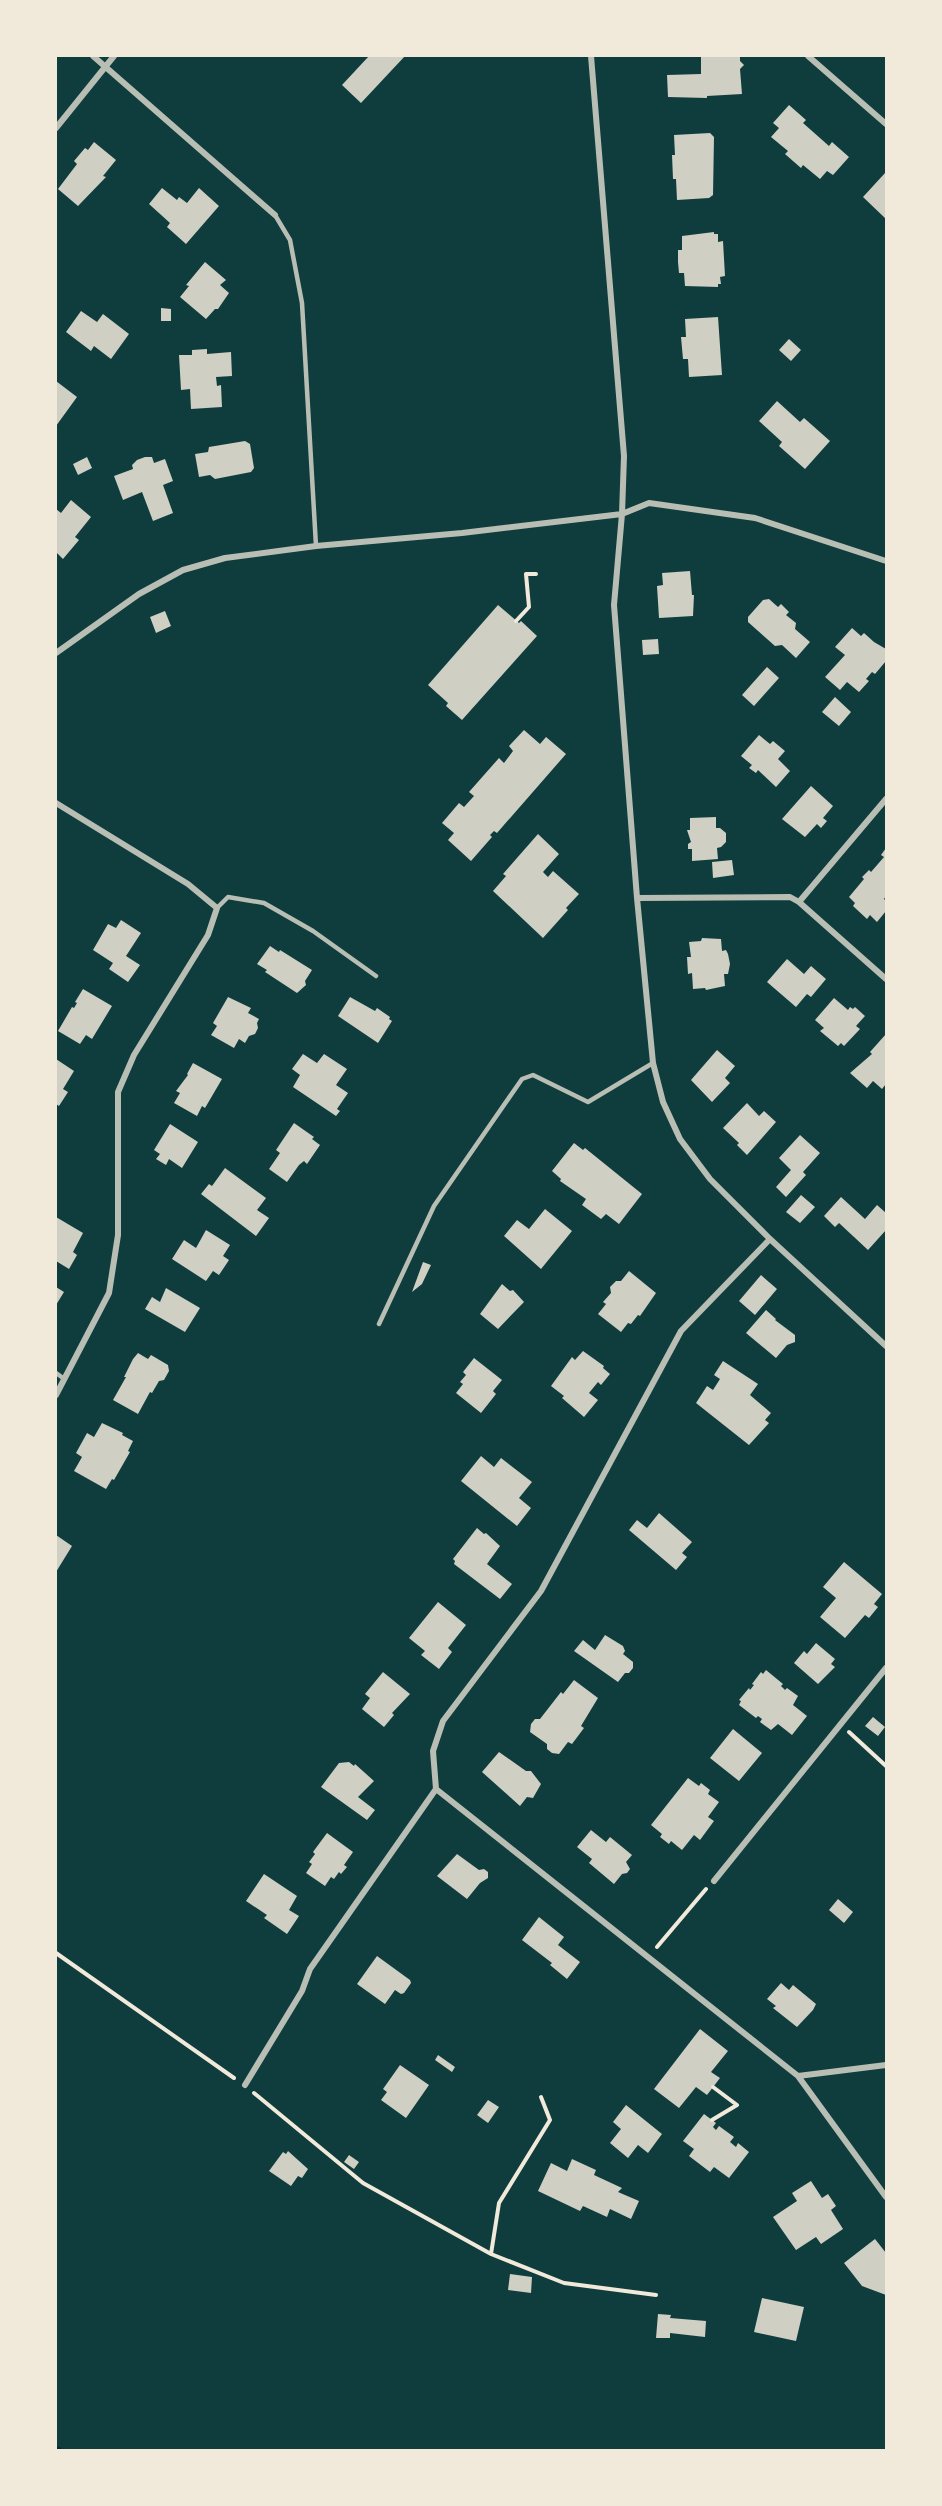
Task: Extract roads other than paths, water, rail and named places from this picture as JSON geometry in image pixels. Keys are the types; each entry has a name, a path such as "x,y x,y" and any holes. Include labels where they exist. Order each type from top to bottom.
{"street":[{"path":"93,56 275,215"},
{"path":"56,128 114,56"},
{"path":"591,56 624,456 622,514 614,605 637,898 653,1063 663,1102 680,1139 711,1179 771,1239 886,1346"},
{"path":"808,56 886,124"},
{"path":"56,653 139,594 183,570 225,558 316,546 462,533 622,514 650,503 755,518 886,561"},
{"path":"800,902 886,799"},
{"path":"56,803 188,884 216,908 208,935 134,1055 118,1092 118,1235 109,1293 56,1395"},
{"path":"637,898 790,897 800,902 886,980"},
{"path":"245,2085 302,1990 310,1969 436,1789 432,1751 443,1721 541,1591 681,1331 771,1239"},
{"path":"714,1881 886,1668"},
{"path":"436,1789 798,2076 886,2197"},
{"path":"798,2076 886,2065"}],"lane":[{"path":"275,215 290,240 302,303 316,546"},
{"path":"216,908 228,897 264,903 312,931 376,976"},
{"path":"379,1324 435,1204 522,1079 533,1076 588,1102 653,1063"},
{"path":"56,1373 63,1378"}]}
